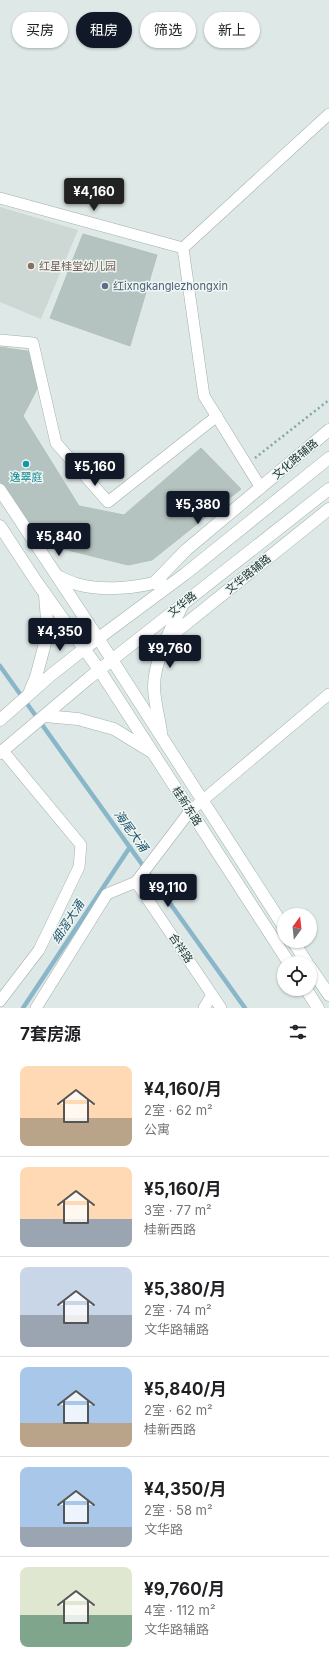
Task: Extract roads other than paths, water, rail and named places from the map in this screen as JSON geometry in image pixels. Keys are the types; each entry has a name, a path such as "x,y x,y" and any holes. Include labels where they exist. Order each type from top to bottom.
{"street":[{"path":"183,248 329,114"},
{"path":"0,198 183,248"},
{"path":"154,583 186,550 261,488 204,396 183,248"},
{"path":"0,340 33,343 56,443 108,502 217,416"},
{"name":"文化路辅路","path":"261,488 329,430"},
{"name":"文华路","path":"2,716 98,638 185,574 329,458"},
{"name":"文华路","path":"2,752 184,602 329,489"},
{"name":"桂新东路","path":"0,490 98,638 277,916"},
{"name":"文华路辅路","path":"167,639 329,509"},
{"name":"桂新东路","path":"0,526 45,594 100,671 284,956"},
{"path":"57,576 80,585 131,588 185,574"},
{"path":"28,695 36,677 48,632 45,594"},
{"path":"162,738 154,685 167,639 184,602"},
{"path":"36,1008 107,894 136,882 190,811 329,694"},
{"path":"45,716 78,719 114,729 152,752"},
{"path":"0,1001 39,950 79,867 81,845 2,752"},
{"name":"合祥路","path":"136,882 221,1008"},
{"path":"317,978 329,996"},
{"path":"204,1008 212,994"},
{"path":"310,996 318,1008"}],"waterway":[{"name":"海尾大涌","path":"0,666 245,1008"},
{"name":"细滘大涌","path":"23,1008 130,847"}],"place":[{"name":"红星桂堂幼儿园","path":"31,266"},
{"name":"红ixngkanglezhongxin","path":"105,286"},
{"name":"逸翠庭","path":"26,464"}]}
